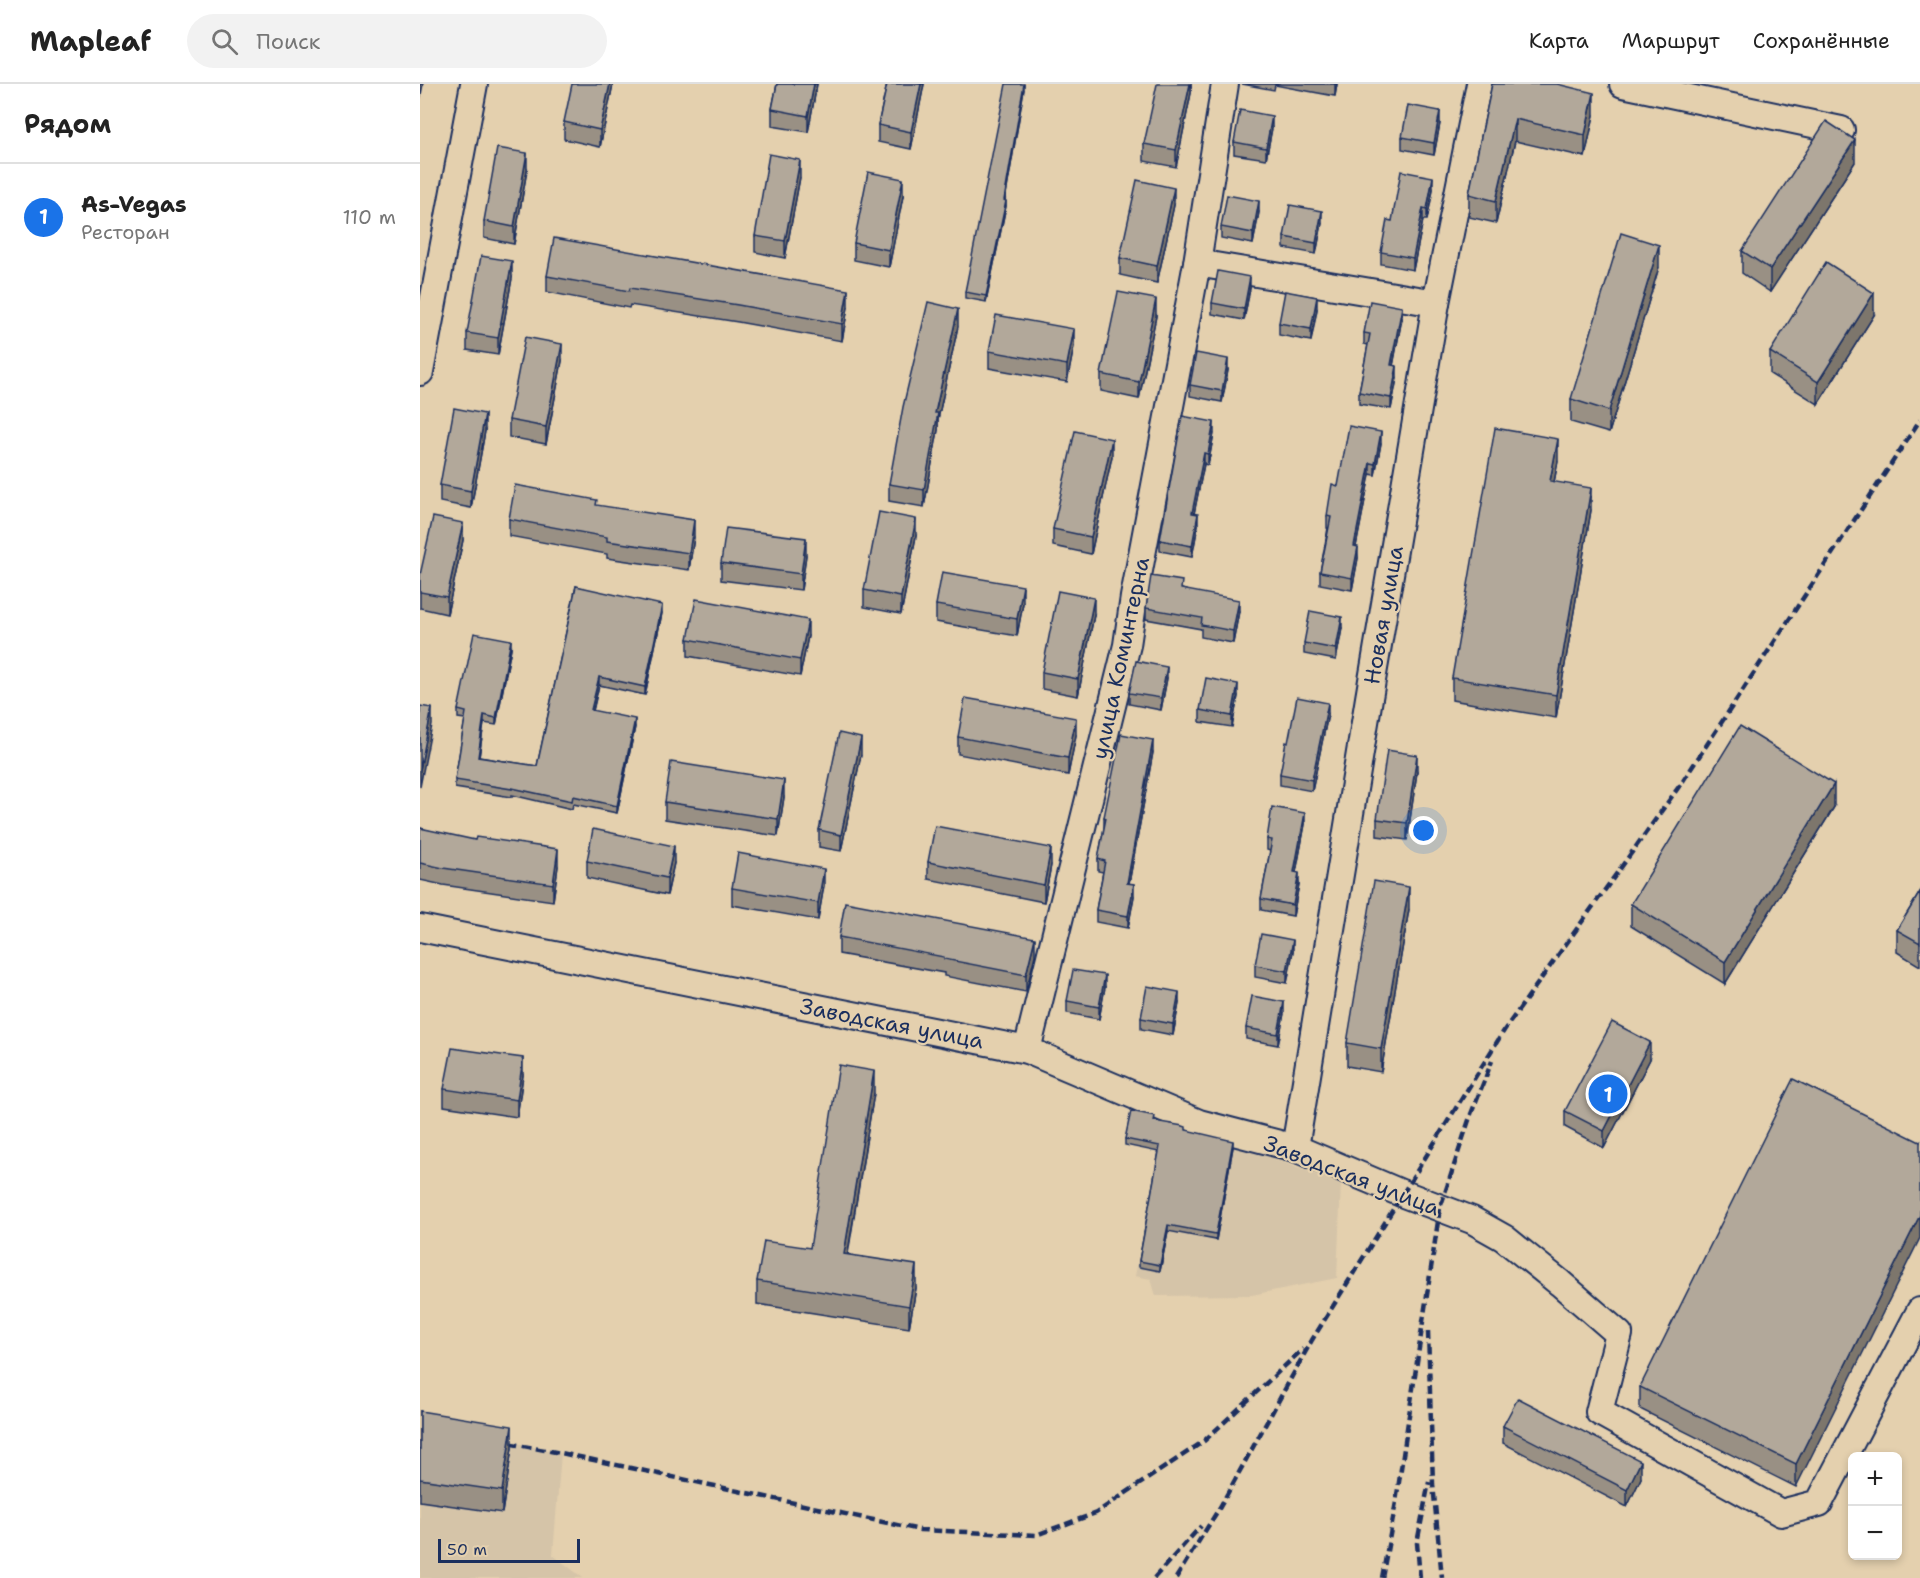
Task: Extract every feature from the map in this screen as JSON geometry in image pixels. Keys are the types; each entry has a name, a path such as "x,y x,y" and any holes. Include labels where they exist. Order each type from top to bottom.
{"street":[{"path":"420,372 474,84"},
{"name":"улица Коминтерна","path":"1027,1050 1127,645 1197,263 1225,84"},
{"name":"Новая улица","path":"1295,1148 1436,303 1480,84"},
{"path":"1623,84 1841,130"},
{"path":"1197,263 1436,303"},
{"name":"Заводская улица","path":"420,928 1027,1050 1198,1123 1295,1148 1472,1220 1504,1238 1619,1334 1599,1412 1781,1513 1819,1503 1920,1311"}],"shaded area":[{"path":"1166,1119 1341,1183 1337,1278 1252,1295 1156,1296 1151,1279 1135,1276"},
{"path":"420,1422 561,1453 553,1555 583,1578 420,1578"}],"building":[{"path":"572,84 610,84 600,130 564,122"},
{"path":"777,84 814,84 808,116 772,109"},
{"path":"887,84 921,84 911,132 878,125"},
{"path":"1006,84 1024,84 1004,200 1006,201 986,296 965,292"},
{"path":"1157,84 1190,84 1176,150 1144,144"},
{"path":"1492,84 1557,84 1594,93 1585,135 1515,119 1496,201 1469,194"},
{"path":"1408,105 1440,111 1434,143 1402,137"},
{"path":"1240,110 1272,116 1266,148 1234,142"},
{"path":"1826,121 1855,140 1770,269 1742,251"},
{"path":"497,148 527,153 514,227 484,221"},
{"path":"769,154 800,160 785,241 755,236"},
{"path":"1401,171 1433,177 1427,209 1423,208 1413,258 1381,252 1387,220 1392,221"},
{"path":"868,172 903,179 889,250 854,243"},
{"path":"1137,180 1174,188 1157,266 1120,258"},
{"path":"1227,195 1259,201 1253,233 1221,227"},
{"path":"1290,205 1322,211 1316,243 1284,237"},
{"path":"1621,233 1659,245 1609,411 1571,399"},
{"path":"554,238 848,290 842,324 738,305 630,288 629,291 547,276"},
{"path":"481,256 512,261 498,338 467,333"},
{"path":"1826,262 1874,293 1818,382 1770,352"},
{"path":"1218,271 1250,277 1244,309 1212,303"},
{"path":"1285,291 1317,297 1311,329 1279,323"},
{"path":"1118,292 1156,299 1139,382 1101,374"},
{"path":"1370,301 1402,307 1391,365 1397,366 1391,398 1359,392 1370,334 1364,333"},
{"path":"928,302 958,309 935,413 938,413 924,490 889,484 903,407"},
{"path":"996,315 1074,329 1067,365 989,351"},
{"path":"525,337 562,344 546,427 509,420"},
{"path":"1196,353 1228,359 1222,391 1190,385"},
{"path":"454,408 485,414 471,491 440,485"},
{"path":"1182,416 1214,422 1208,454 1204,453 1192,513 1198,514 1192,546 1160,540"},
{"path":"1349,426 1381,432 1375,464 1370,463 1354,546 1358,547 1352,578 1320,572 1331,517 1327,516 1332,484 1338,486"},
{"path":"1495,428 1558,439 1550,481 1591,488 1556,695 1452,678"},
{"path":"1075,431 1112,439 1091,537 1053,529"},
{"path":"515,485 597,500 596,505 694,520 689,553 607,541 607,537 509,519"},
{"path":"879,512 916,519 901,597 864,590"},
{"path":"433,517 463,523 447,597 420,592 420,575"},
{"path":"726,528 806,538 801,574 721,563"},
{"path":"942,572 1023,586 1017,619 936,605"},
{"path":"1151,576 1182,581 1181,589 1239,600 1233,631 1201,625 1202,618 1146,608"},
{"path":"576,586 662,605 645,687 599,677 591,710 635,719 617,806 573,796 572,801 512,788 455,780 466,712 458,710 474,633 511,640 496,718 484,715 478,757 537,766"},
{"path":"1058,591 1094,598 1078,679 1042,672"},
{"path":"696,599 808,620 800,660 688,639"},
{"path":"1310,611 1342,617 1336,649 1304,643"},
{"path":"1136,661 1167,667 1161,698 1129,693"},
{"path":"1206,678 1238,684 1232,716 1200,710"},
{"path":"1297,697 1328,703 1312,780 1280,774"},
{"path":"965,698 1076,718 1068,758 958,737"},
{"path":"420,706 432,708 420,770"},
{"path":"1740,726 1834,784 1725,962 1631,904"},
{"path":"839,733 861,738 841,835 819,830"},
{"path":"1121,734 1153,740 1127,883 1134,884 1128,916 1096,910 1105,861 1098,859"},
{"path":"1387,750 1417,755 1407,823 1377,819"},
{"path":"671,762 784,780 778,819 665,802"},
{"path":"1272,807 1305,813 1294,872 1299,873 1293,905 1261,899 1272,840 1267,839"},
{"path":"935,826 1051,848 1044,885 928,862"},
{"path":"420,828 475,840 476,837 558,849 553,884 420,863"},
{"path":"593,829 674,846 667,878 587,861"},
{"path":"738,853 824,869 818,903 732,888"},
{"path":"1374,881 1409,887 1381,1049 1347,1043"},
{"path":"1920,892 1920,943 1897,930"},
{"path":"845,902 1035,938 1026,975 839,937"},
{"path":"1261,934 1293,940 1287,971 1255,965"},
{"path":"1073,970 1105,975 1099,1007 1067,1001"},
{"path":"1147,986 1179,992 1173,1024 1141,1018"},
{"path":"1252,996 1284,1002 1278,1034 1246,1028"},
{"path":"1612,1022 1650,1042 1604,1131 1565,1111"},
{"path":"452,1048 523,1058 517,1100 444,1089"},
{"path":"839,1065 874,1071 844,1254 916,1265 909,1306 757,1281 764,1241 810,1248"},
{"path":"1793,1079 1920,1142 1920,1215 1796,1464 1640,1387"},
{"path":"1131,1111 1155,1116 1154,1121 1183,1126 1186,1130 1233,1141 1216,1234 1168,1225 1160,1265 1139,1261 1160,1146 1125,1139"},
{"path":"1518,1398 1641,1461 1627,1490 1503,1426"},
{"path":"420,1411 512,1426 502,1491 420,1479"}],"railway":[{"path":"1176,1578 1220,1507 1312,1340 1505,1029 1683,781 1920,420"},
{"path":"1382,1578 1396,1502 1440,1208 1471,1114 1492,1061"},
{"path":"1428,1331 1433,1484 1442,1578"},
{"path":"496,1441 920,1530 1036,1535 1096,1513 1204,1441 1303,1349"},
{"path":"1420,1578 1417,1543 1429,1482"},
{"path":"1154,1578 1201,1526"}],"place":[{"name":"As-Vegas","path":"1608,1094"}]}
